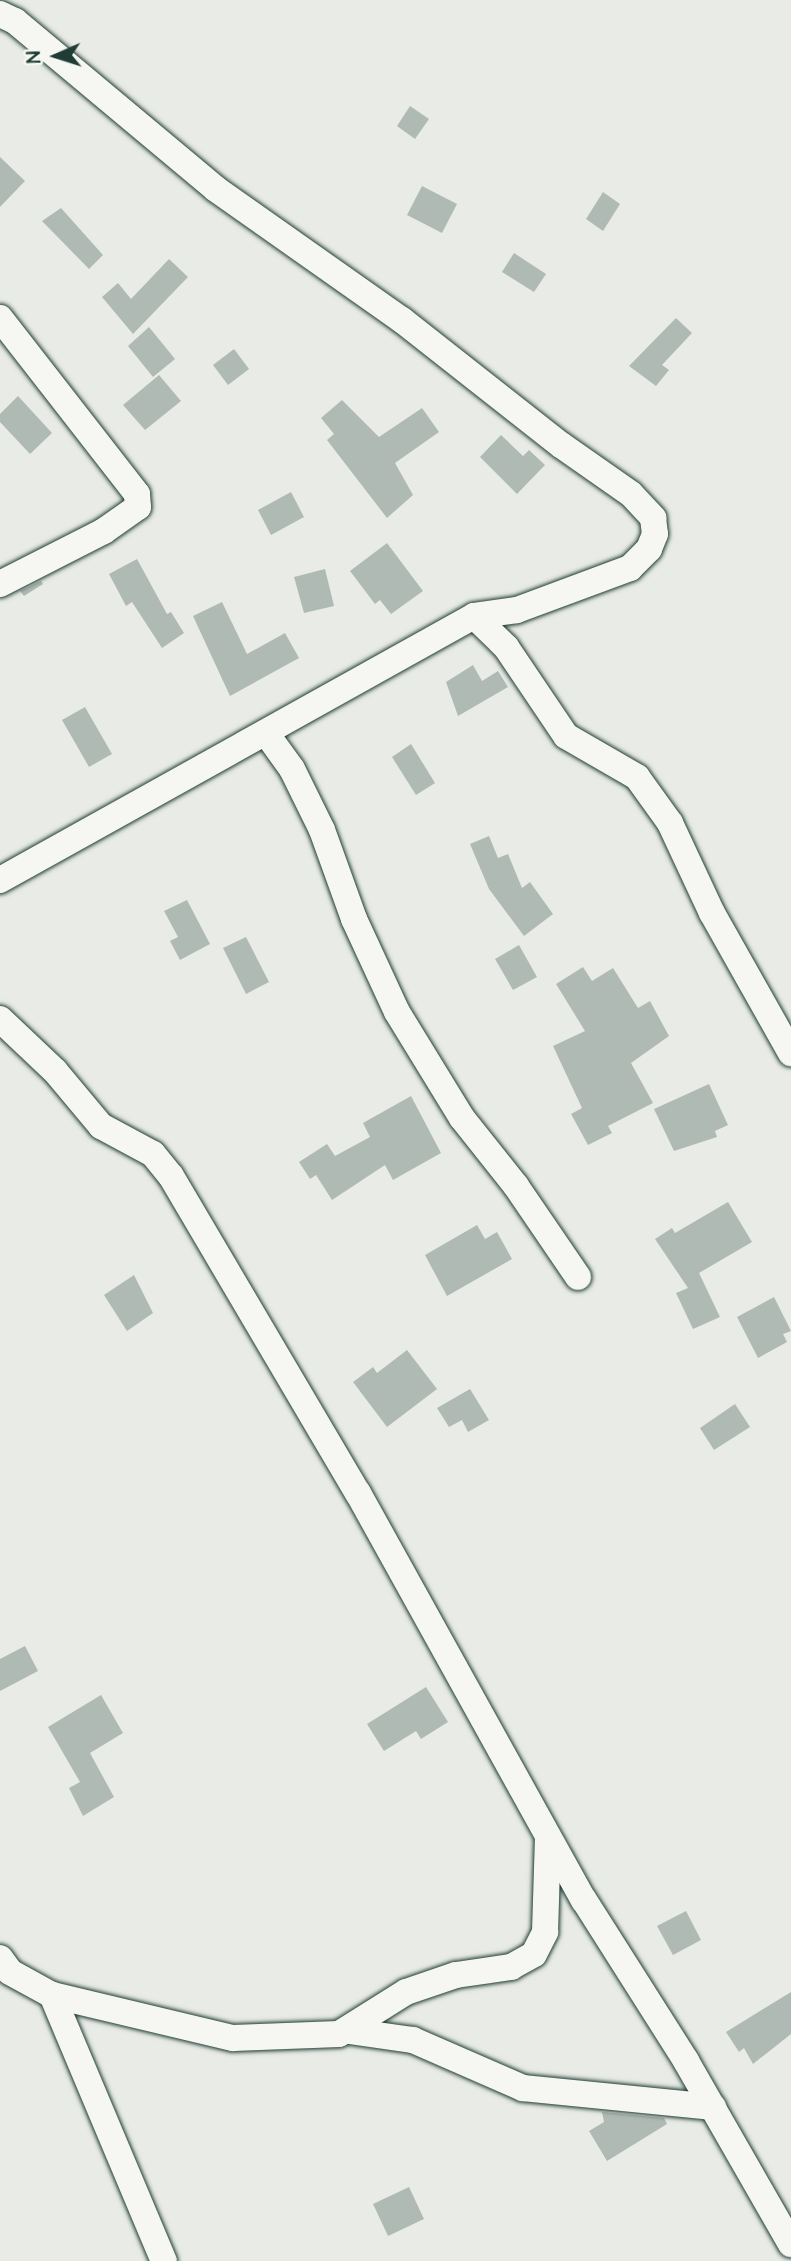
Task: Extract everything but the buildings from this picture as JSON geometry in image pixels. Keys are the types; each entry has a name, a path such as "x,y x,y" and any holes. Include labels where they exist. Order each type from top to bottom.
{"street":[{"path":"0,14 23,28 216,189 402,320 561,445 631,494 653,518 655,534 649,549 630,568 529,606 474,617 0,880"},
{"path":"0,318 137,494 138,508 104,531 0,584"},
{"path":"474,617 506,647 566,736 638,778 670,823 712,913 791,1053"},
{"path":"266,733 292,769 322,830 354,919 397,1012 462,1118 516,1186 578,1276"},
{"path":"0,1019 55,1071 101,1126 153,1154 171,1176 358,1493 548,1835 713,2107 791,2244"},
{"path":"349,2031 407,1992 456,1975 511,1967 534,1954 545,1932 548,1835"},
{"path":"3,1970 52,1995 233,2038 349,2031 413,2040 523,2088 713,2107"},
{"path":"52,1995 164,2261"}]}
